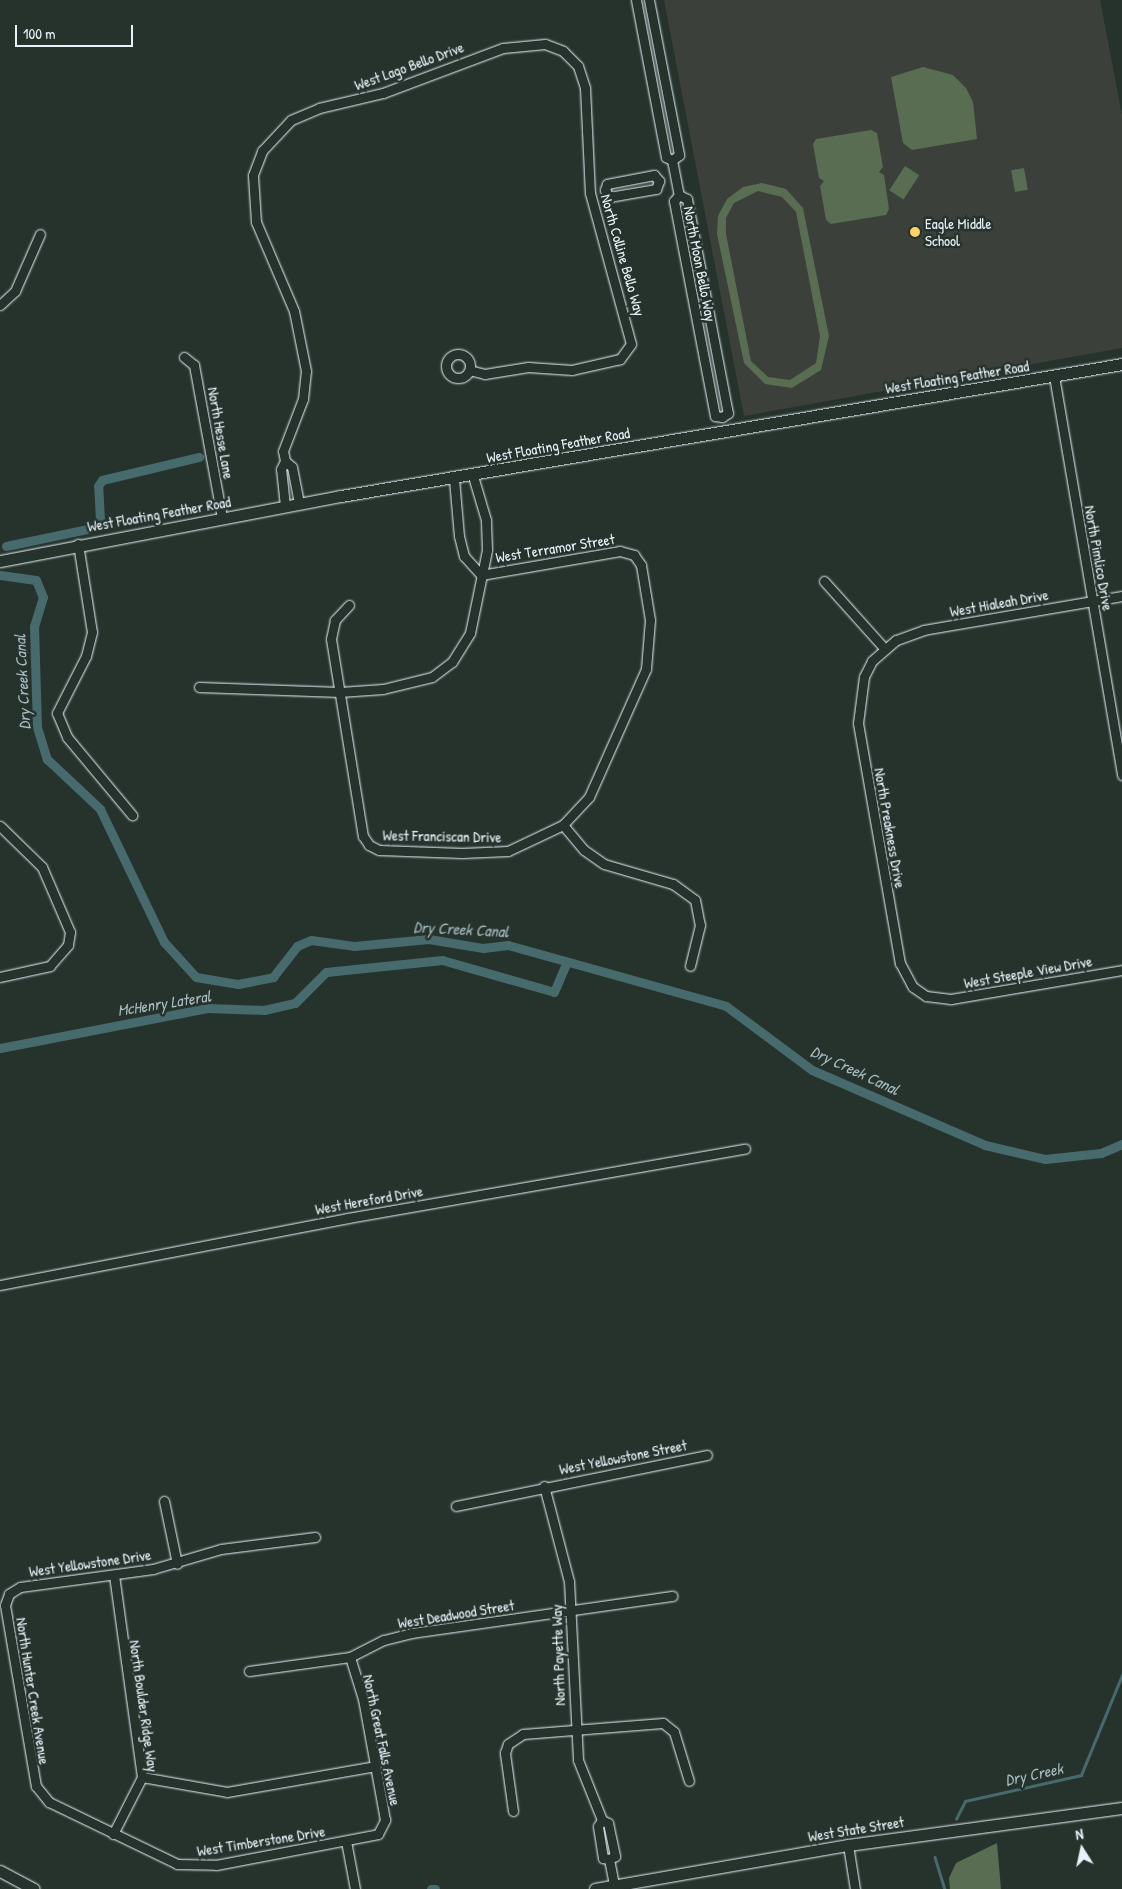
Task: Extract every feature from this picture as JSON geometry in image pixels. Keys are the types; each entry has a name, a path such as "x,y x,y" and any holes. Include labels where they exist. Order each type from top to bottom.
{"main road":[{"name":"West Floating Feather Road","path":"0,561 78,544 299,503 473,476 724,429 1122,364"},
{"name":"West State Street","path":"595,1889 848,1845 1122,1808"},
{"path":"0,1871 34,1889"}],"street":[{"path":"636,0 666,157 672,160"},
{"path":"649,0 679,155 672,160"},
{"name":"West Lago Bello Drive","path":"285,461 283,451 303,399 306,371 294,311 269,259 251,196 252,175 271,138 291,120 319,108 383,93 478,55 527,44 563,51"},
{"name":"North Colline Bello Way","path":"469,370 486,374 528,367 565,371 612,363 626,354 631,335 590,193 585,88 578,66 563,51"},
{"path":"672,160 679,195"},
{"path":"654,175 659,181 656,189 609,197 605,190 607,184 654,175"},
{"path":"659,181 676,178"},
{"path":"590,193 605,190"},
{"name":"North Moon Bello Way","path":"679,195 687,199 728,413 722,417 715,416 674,201 679,195"},
{"path":"0,305 15,291 40,234"},
{"name":"North Hesse Lane","path":"184,357 194,366 222,518"},
{"name":"North Pimlico Drive","path":"1054,376 1122,775"},
{"name":"North Moon Bello Way","path":"722,417 724,429"},
{"path":"285,506 281,469 285,461 292,467 299,503"},
{"path":"199,687 340,692 408,686 452,662 470,632 487,550 486,520 473,476"},
{"path":"454,479 459,536 464,556 481,575"},
{"path":"78,544 92,632 86,656 56,713 71,743 132,816"},
{"name":"West Terramor Street","path":"481,575 620,551 634,555 641,565 650,620 646,669 589,797 563,825"},
{"path":"824,581 884,648"},
{"name":"West Hialeah Drive","path":"884,648 924,630 1122,596"},
{"path":"340,692 331,639 335,620 349,605"},
{"name":"North Preakness Drive","path":"884,648 864,677 858,723 900,963 914,987 939,1000"},
{"name":"West Franciscan Drive","path":"340,692 363,836 368,845 378,850 434,852 508,851 563,825"},
{"path":"563,825 584,850 604,864 673,884 695,900 700,924 690,966"},
{"path":"0,826 42,867 67,918 68,945 50,966 0,977"},
{"name":"West Steeple View Drive","path":"939,1000 1122,970"},
{"name":"West Hereford Drive","path":"0,1285 348,1218 745,1150"},
{"name":"West Yellowstone Street","path":"456,1506 544,1486 707,1455"},
{"name":"North Payette Way","path":"544,1486 565,1556 570,1612 575,1732 580,1769 602,1820 608,1823 615,1856 609,1860 614,1887"},
{"path":"164,1501 177,1564"},
{"name":"West Yellowstone Drive","path":"8,1594 20,1587 114,1575 177,1564 221,1549 315,1537"},
{"name":"North Boulder Ridge Way","path":"113,1834 142,1777 114,1575"},
{"name":"North Hunter Creek Avenue","path":"8,1594 5,1605 39,1792"},
{"name":"West Deadwood Street","path":"350,1658 384,1640 412,1633 672,1596"},
{"path":"249,1671 350,1658"},
{"name":"North Great Falls Avenue","path":"350,1658 376,1766 383,1828"},
{"path":"513,1811 505,1753 508,1744 523,1734 575,1732 663,1723 674,1732 689,1781"},
{"path":"142,1777 227,1792 376,1766"},
{"name":"West Timberstone Drive","path":"39,1792 162,1860 194,1866 346,1841 378,1834 383,1828"},
{"path":"346,1841 355,1889"},
{"path":"848,1845 855,1889"}],"shaded area":[{"name":"Eagle Middle School","path":"664,0 1100,0 1122,115 1122,348 744,416"}],"green space":[{"path":"923,67 953,75 966,88 973,102 977,139 912,150 903,143 891,77"},
{"path":"871,130 877,133 883,167 879,172 884,175 889,209 886,215 831,224 826,220 820,186 824,181 819,178 813,144 816,139"},
{"path":"905,166 919,175 903,200 889,190"},
{"path":"1024,168 1028,190 1015,192 1011,170"},
{"path":"762,183 786,189 803,208 829,336 821,370 792,388 765,384 744,363 717,234 718,216 727,199 743,187","holes":["758,191 782,197 796,212 820,336 816,363 790,380 768,377 751,361 726,234 726,218 734,203"]},
{"path":"997,1843 1001,1889 950,1889 949,1878 956,1863"}],"waterway":[{"path":"6,546 88,529 100,520 98,486 102,480 199,457"},
{"name":"Dry Creek Canal","path":"0,575 36,580 43,597 34,626 37,727 47,759 100,809 164,942 196,977 238,984 273,977 297,946 311,940 354,946 429,939 483,948 508,945 726,1006 812,1070 985,1145 1045,1159 1101,1153 1122,1144"},
{"name":"McHenry Lateral","path":"0,1048 208,1008 264,1010 295,1003 326,972 442,960 554,992 567,962"},
{"name":"Dry Creek","path":"956,1819 965,1801 1081,1775 1122,1675"},
{"name":"Dry Creek","path":"935,1857 945,1889"}],"place":[{"name":"Eagle Middle School","path":"915,232"}]}
